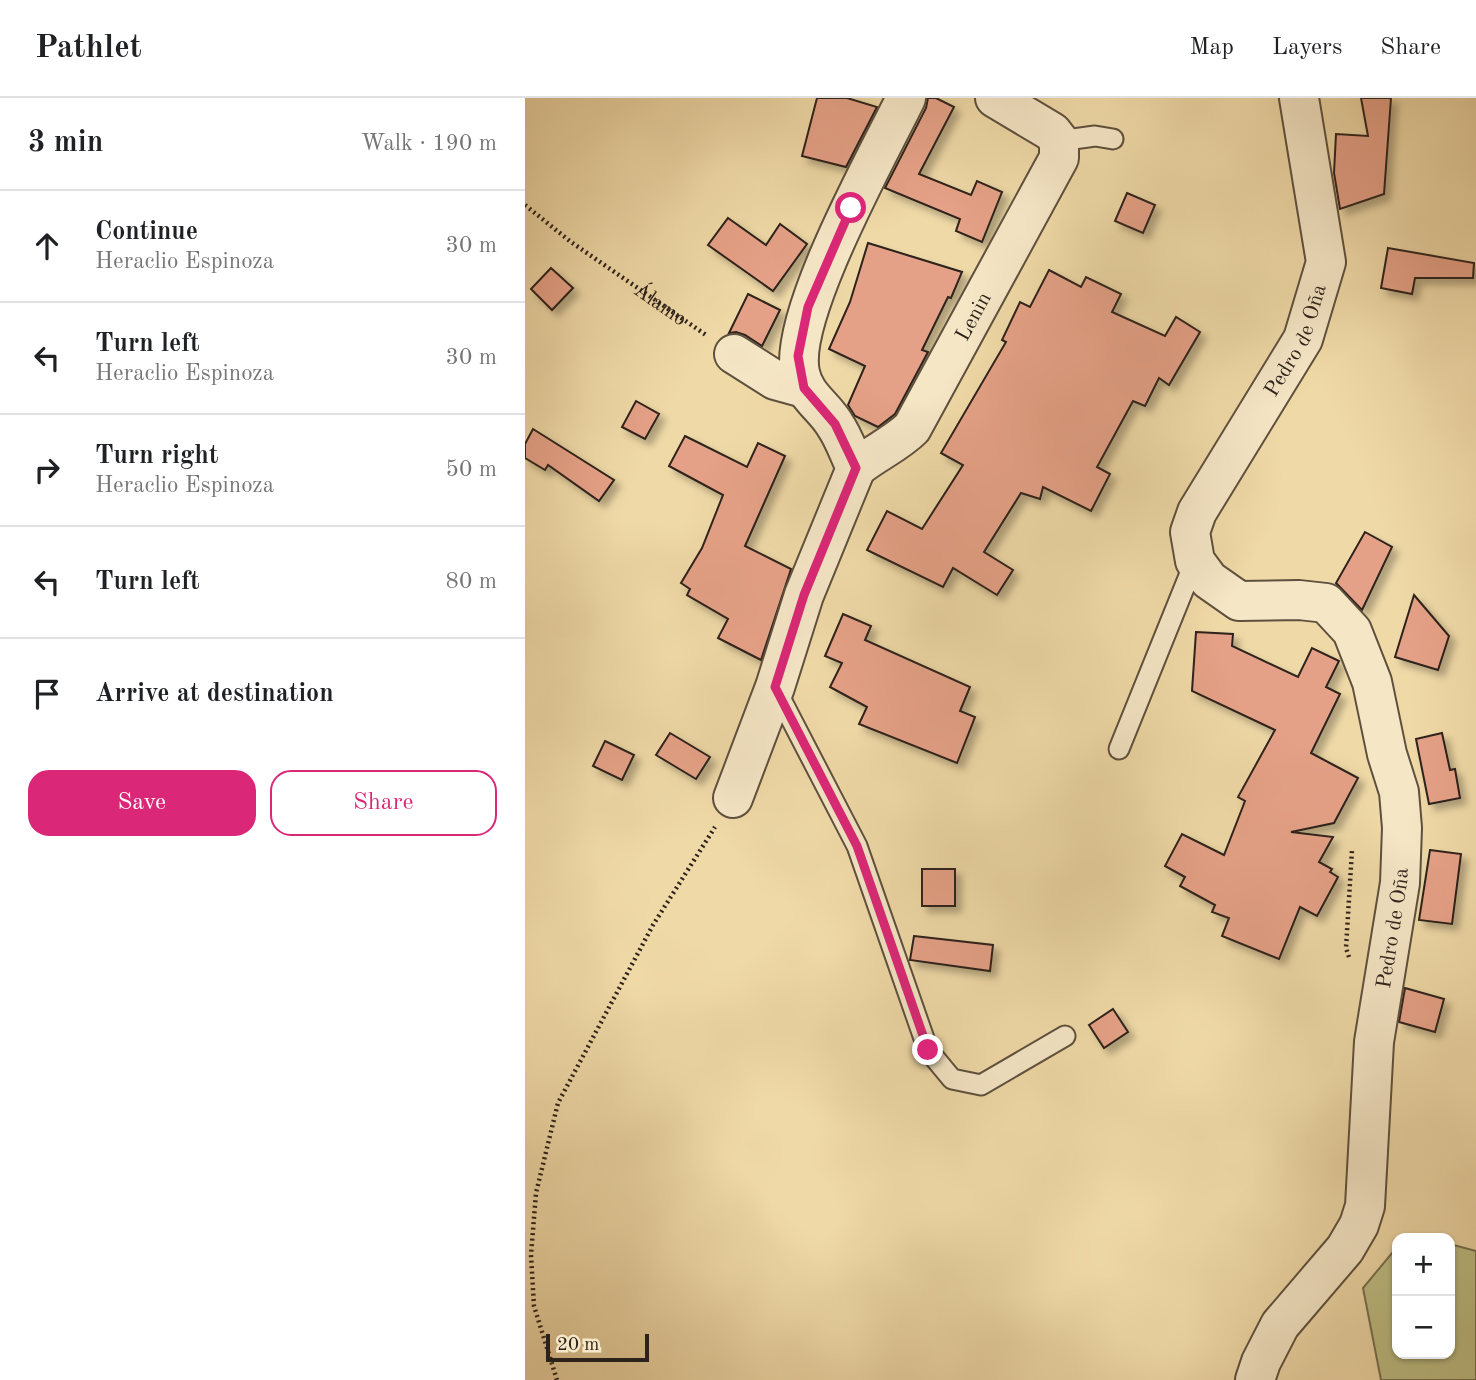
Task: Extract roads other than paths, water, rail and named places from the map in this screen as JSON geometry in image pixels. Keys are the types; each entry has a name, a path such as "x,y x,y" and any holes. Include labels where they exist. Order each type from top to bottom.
{"street":[{"path":"733,798 775,687 804,595 856,468 835,424 804,388 798,356 808,307 851,208 906,98"},
{"path":"995,98 1052,132 1059,141"},
{"name":"Pedro de Oña","path":"1255,1380 1280,1325 1345,1250 1359,1225 1365,1206 1374,1042 1400,883 1402,828 1399,792 1387,754 1373,682 1352,631 1326,603 1299,600 1239,601 1209,580 1195,561 1190,532 1197,512 1303,339 1326,262 1299,98"},
{"name":"Lenin","path":"856,468 877,451 898,442 912,428 1059,158 1059,141"},
{"path":"734,354 775,380 804,388"}],"lane":[{"path":"1059,141 1095,136 1113,139"},
{"name":"Pedro de Oña","path":"1119,749 1195,561"},
{"path":"775,687 857,846 928,1050 952,1079 981,1084 1065,1036"}]}
